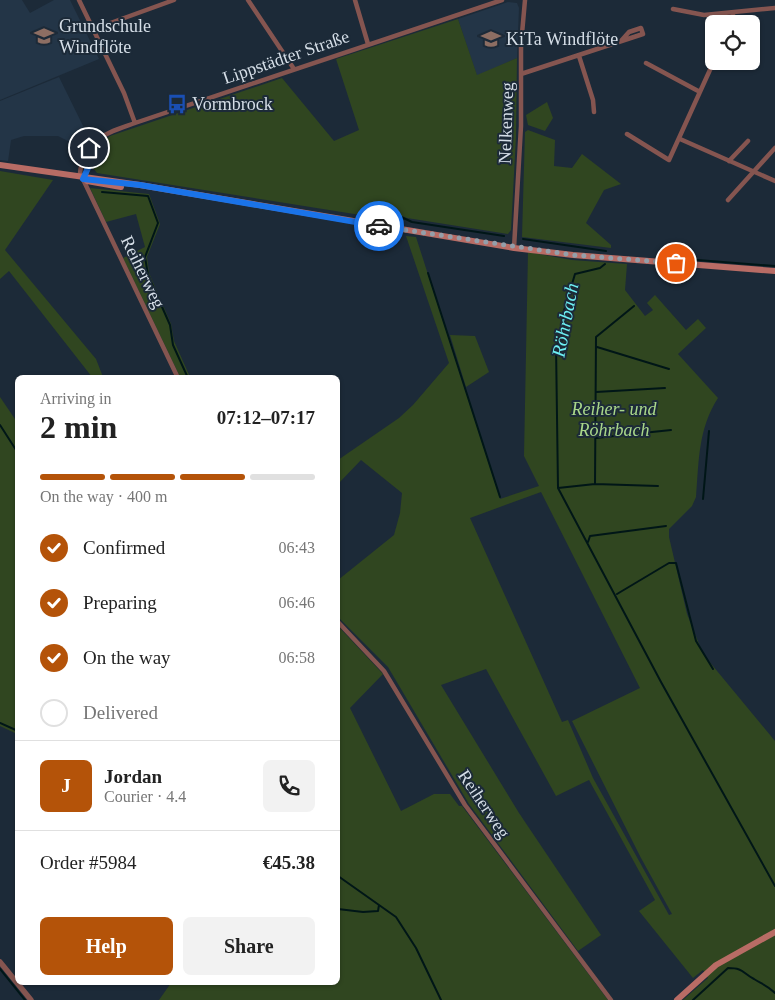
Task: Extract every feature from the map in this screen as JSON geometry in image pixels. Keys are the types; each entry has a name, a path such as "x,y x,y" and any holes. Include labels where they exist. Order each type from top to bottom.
{"main road":[{"path":"0,166 83,179 102,180 514,248 573,255 775,271"},
{"path":"677,1000 716,965 775,932"}],"street":[{"path":"79,0 124,93 135,123"},
{"path":"94,29 174,0"},
{"path":"248,0 294,69"},
{"path":"355,0 368,44"},
{"name":"Lippstädter Straße","path":"83,179 88,168 87,153 92,142 98,138 135,123 502,0"},
{"name":"Nelkenweg","path":"514,248 521,126 521,74 525,0"},
{"path":"673,9 704,15 732,14 760,8 775,8"},
{"path":"521,74 621,41"},
{"path":"579,56 593,100 594,112"},
{"path":"646,63 700,92"},
{"path":"626,134 669,160 710,70"},
{"path":"680,139 775,181"},
{"path":"729,161 748,142"},
{"path":"728,200 775,148"},
{"name":"Reiherweg","path":"83,179 177,375"},
{"name":"Reiherweg","path":"340,624 384,671 466,805 611,1000"},
{"path":"0,962 15,981"},
{"path":"18,985 30,1000"}],"shaded area":[{"name":"Grundschule Windflöte","path":"0,0 22,0 30,13 54,0 70,0 99,59 0,100"},
{"name":"KiTa Windflöte","path":"508,2 517,3 519,8 517,58 477,76 458,19"},
{"path":"59,77 89,138 82,148 58,136 24,136 11,140 8,161 0,160 0,101"}],"green space":[{"path":"458,19 477,75 517,58 516,137 511,230 508,234 407,218 400,215 398,221 97,173 93,168 92,157 94,152 110,136 282,78 334,141 359,130 336,59"},
{"path":"547,102 553,118 545,131 528,125 526,115"},
{"path":"528,130 555,140 554,166 572,168 582,154 621,184 604,190 586,223 611,245 611,248 522,237 525,132"},
{"path":"0,171 53,180 5,250 96,359 102,375 90,375 9,271 0,279"},
{"path":"90,188 149,194 160,224 147,257 149,273 171,324 174,341 189,375 179,375 123,258 145,247 136,214 106,222"},
{"name":"Reiher- und Röhrbach","path":"406,236 416,237 500,499 539,486 524,456 528,252 572,260 627,264 625,290 645,316 653,310 647,303 655,295 686,330 698,319 706,328 678,354 718,398 711,410 703,433 696,497 692,506 669,529 669,537 687,614 703,654 775,741 775,1000 683,1000 708,978 703,970 693,978 639,911 655,900 589,780 556,796 486,669 441,685 519,813 601,935 578,951 469,804 388,667 340,619 340,578 394,535 400,513 402,493 361,460 340,482 340,459 399,418 413,405 449,363","holes":["541,492 640,688 572,721 641,858 672,914 669,915 593,778 568,720 562,722 470,518"]},
{"path":"450,335 475,336 489,372 466,387"},
{"path":"0,397 15,419 15,733 0,726"},
{"path":"340,628 383,674 350,708 401,811 434,794 450,794 459,806 462,806 608,1000 159,1000 170,985 340,985"}],"waterway":[{"path":"102,192 148,196 158,223 145,257 148,275 170,325 173,345 187,375"},
{"name":"Röhrbach","path":"388,211 412,222 504,236"},
{"name":"Röhrbach","path":"523,239 606,251"},
{"path":"685,259 775,266"},
{"path":"605,264 600,268 575,274 563,314 563,340 556,345 558,488 661,682 775,886"},
{"path":"428,273 500,497"},
{"path":"595,484 596,337 634,306"},
{"path":"597,347 669,369"},
{"path":"596,392 665,388"},
{"path":"0,425 15,448"},
{"path":"596,438 671,430"},
{"path":"703,499 709,431"},
{"path":"558,488 595,484 658,486"},
{"path":"588,542 590,536 666,526"},
{"path":"617,594 669,563 676,563 696,641 713,669"},
{"path":"0,723 15,730"},
{"path":"340,877 396,917 416,948 441,1000"},
{"path":"340,909 363,912 378,911 379,905"},
{"name":"Röhrbach","path":"693,1000 728,968 740,970 775,993"},
{"path":"0,969 25,1000"}],"way so far":[{"path":"379,226 514,248 573,255 676,263"}],"place":[{"name":"Grundschule Windflöte","path":"44,36"},
{"name":"KiTa Windflöte","path":"491,39"},
{"name":"Vormbrock","path":"177,104"}],"route":[{"path":"89,148 87,153 87,174 83,179 90,178 140,185 152,189 379,226"}]}
